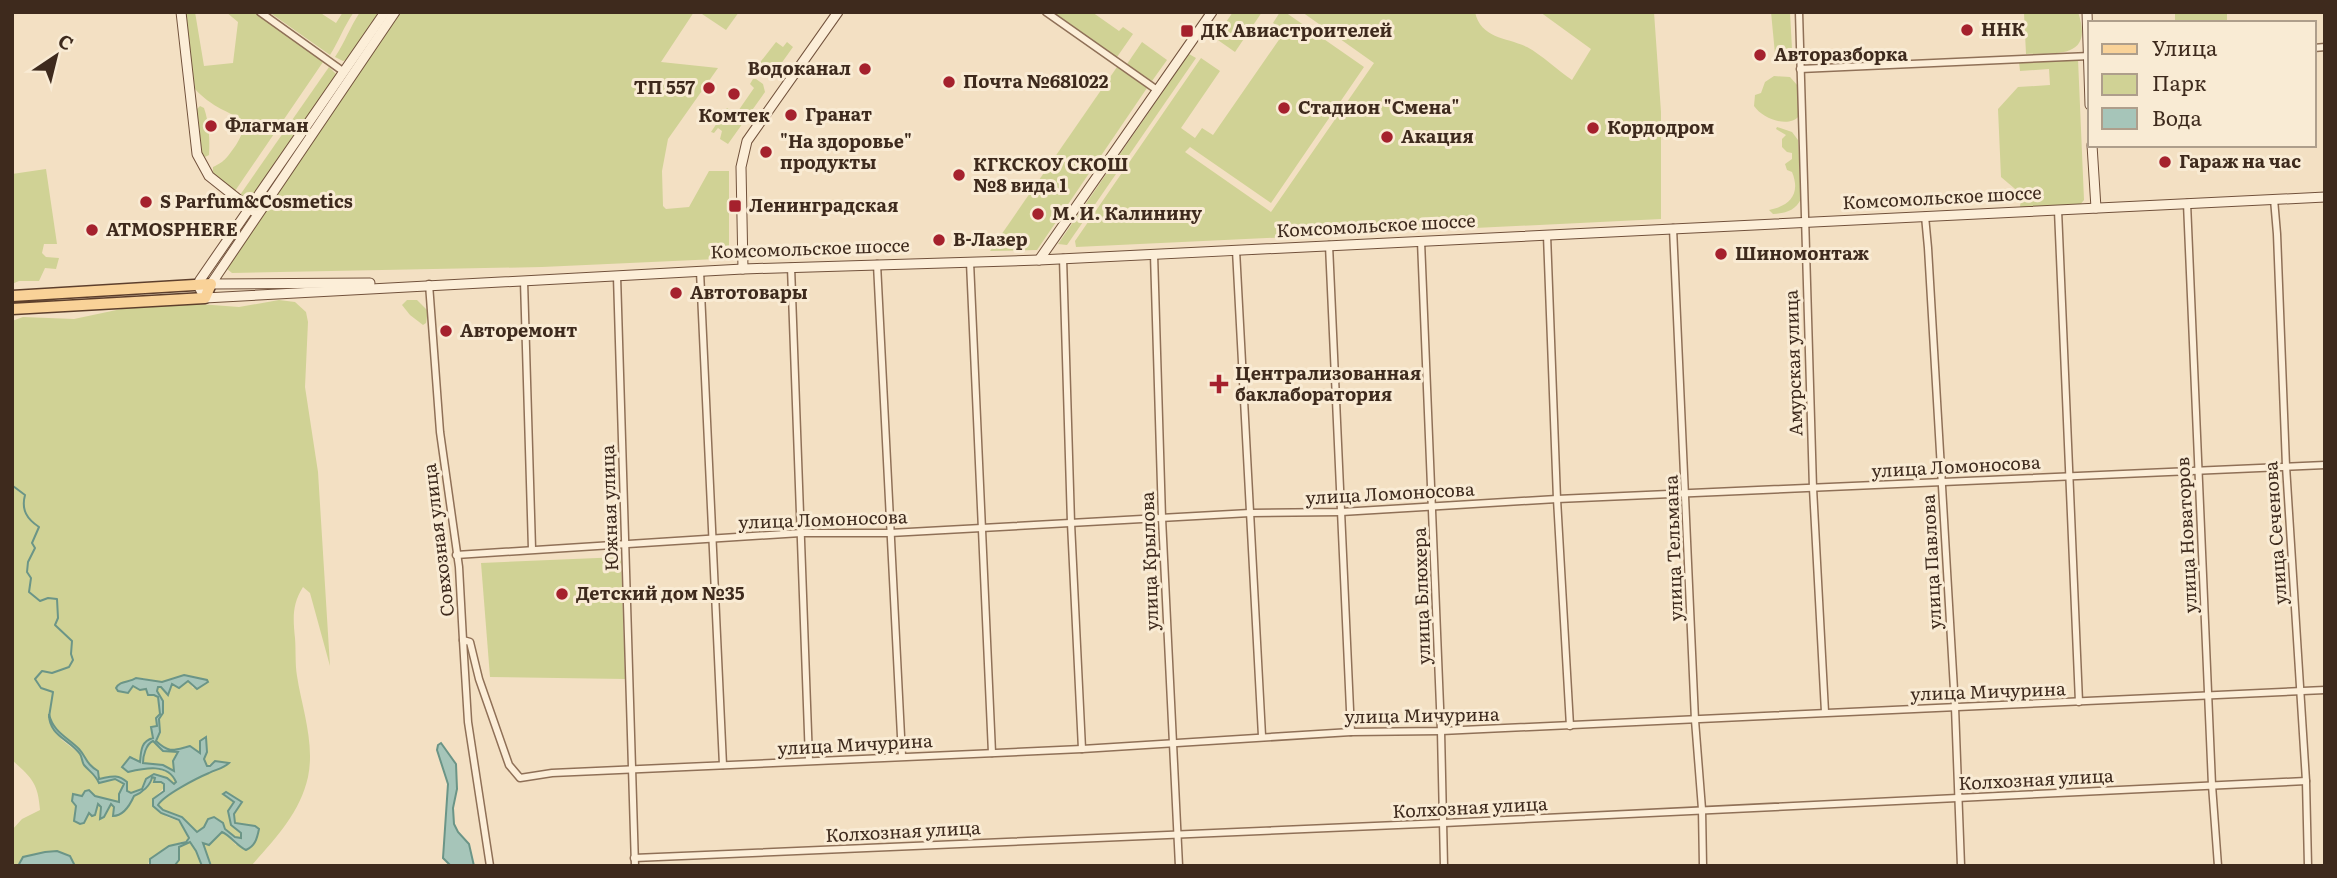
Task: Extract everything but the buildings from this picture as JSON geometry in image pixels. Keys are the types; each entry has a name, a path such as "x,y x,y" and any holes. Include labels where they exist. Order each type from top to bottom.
{"main road":[{"path":"181,12 197,154 209,176 253,211"},
{"path":"205,298 198,285 253,211 347,74 385,12"},
{"path":"347,74 395,12"},
{"path":"743,269 741,167 747,141 838,12"},
{"path":"1039,260 1212,12"},
{"path":"2087,12 2088,34"},
{"path":"2092,147 2096,208"},
{"name":"Комсомольское шоссе","path":"12,296 211,284 322,287 429,284 791,267 1039,260 2325,197"},
{"path":"205,298 253,211"},
{"name":"Комсомольское шоссе","path":"12,309 205,298 322,287"}],"street":[{"path":"260,12 347,74"},
{"path":"1046,12 1157,90"},
{"name":"Амурская улица","path":"1799,12 1813,488 1825,712"},
{"path":"1800,69 2088,56"},
{"name":"улица Сеченова","path":"2274,199 2286,466 2306,781 2308,866"},
{"name":"улица Новаторов","path":"2186,203 2218,866"},
{"path":"2058,209 2079,702"},
{"name":"улица Павлова","path":"1925,216 1955,707 1961,866"},
{"name":"улица Тельмана","path":"1673,229 1703,866"},
{"path":"1547,235 1557,499 1570,726"},
{"name":"улица Блюхера","path":"1421,241 1444,866"},
{"path":"1329,245 1351,732"},
{"path":"1236,250 1262,736"},
{"name":"улица Крылова","path":"1154,254 1162,518 1179,866"},
{"path":"1063,258 1071,523 1082,749"},
{"path":"970,262 992,753"},
{"path":"877,264 902,756"},
{"path":"791,267 809,760"},
{"path":"700,271 723,765"},
{"name":"Южная улица","path":"617,276 634,862"},
{"path":"524,281 532,549"},
{"name":"Совхозная улица","path":"429,284 440,432 459,567 463,640 470,642 479,679 509,765 520,778"},
{"name":"улица Ломоносова","path":"456,555 801,533 890,533 1250,513 1341,512 1557,499 2325,465"},
{"path":"463,640 468,722 490,866"},
{"name":"улица Мичурина","path":"520,778 552,773 1082,749 1262,736 1570,726 2325,690"},
{"name":"Колхозная улица","path":"634,862 2306,781"}],"green space":[{"path":"185,12 195,12 204,66 233,63 238,22 226,12 254,12 323,62 235,191 213,174 213,167 224,161 236,145 243,126 238,119 211,103 195,89"},
{"path":"269,12 319,12 336,23 343,12 354,12 330,55"},
{"path":"360,12 382,12 350,59 343,61 335,57"},
{"path":"401,12 694,12 661,62 718,68 668,139 662,171 663,206 666,209 689,207 709,171 729,171 729,248 717,259 542,267 232,273 227,269"},
{"path":"699,12 739,12 726,30"},
{"path":"1053,12 1092,12 1119,31 1123,27 1133,34 1117,57"},
{"path":"1233,12 1262,12 1235,52 1215,38"},
{"path":"1280,12 1285,12 1364,67 1271,203 1190,147 1185,152 1271,212 1374,63 1302,12 1475,12 1478,21 1489,32 1527,47 1572,80 1591,49 1540,12 1654,12 1661,112 1661,219 1351,234 1348,227 1335,228 1333,235 1076,247 1075,241 1201,58 1220,71 1181,128 1195,138 1202,128 1213,135 1285,31 1273,23"},
{"path":"1771,12 1790,12 1792,49 1789,60 1779,60 1775,54"},
{"path":"2078,12 2082,27 2077,46 2061,53 2026,54 2024,13"},
{"path":"2175,12 2227,12 2227,21 2175,21"},
{"path":"776,42 783,47 787,42 793,47 773,75 758,65"},
{"path":"1142,42 1167,60 1152,81 1127,64"},
{"path":"1189,54 1196,58 1067,245 1058,244"},
{"path":"2078,59 2084,200 2079,206 2020,208 2021,194 2001,177 1998,109 2018,87 2050,85 2049,69 2020,71 2019,62"},
{"path":"329,67 337,75 252,198 240,195"},
{"path":"1117,67 1147,88 1037,250 990,251"},
{"path":"1774,76 1790,77 1798,86 1799,116 1794,120 1775,120 1754,106 1755,95 1761,93 1765,82"},
{"path":"753,79 763,84 765,92 728,144 720,139 722,131 718,128 714,133 711,132 727,108 736,114 754,88 750,84"},
{"path":"200,106 204,108 209,131 209,155 205,157 202,153 197,109"},
{"path":"1777,127 1792,132 1798,140 1801,199 1790,211 1773,214 1769,210 1788,202 1795,187 1792,172 1787,170 1785,164 1792,159 1792,153 1782,147 1782,139 1786,135 1776,129"},
{"path":"46,169 57,244 44,244 42,253 46,257 59,258 56,269 45,268 39,281 19,281 12,284 12,174"},
{"path":"279,300 295,302 306,312 308,322 305,387 318,472 330,666 310,593 303,587 295,606 294,624 296,671 309,739 310,764 299,802 286,825 251,866 211,866 202,842 222,832 236,845 255,826 235,823 234,814 242,802 227,798 234,801 231,825 243,835 238,838 208,819 204,827 197,832 182,817 163,810 158,804 172,792 228,763 215,761 207,766 204,759 207,739 200,753 186,746 170,750 156,741 160,732 159,718 163,713 163,701 157,691 158,687 188,681 193,688 206,680 184,675 162,682 141,678 133,686 146,688 158,697 160,714 153,738 148,739 140,762 133,757 128,772 151,767 170,773 177,783 154,774 146,779 142,789 131,793 127,791 122,778 99,779 98,771 88,765 80,750 64,739 49,722 62,740 80,754 84,764 99,782 115,779 124,784 119,794 119,802 76,794 74,819 89,807 84,801 86,798 89,801 90,813 95,815 99,804 101,807 111,804 114,806 113,816 134,796 144,791 154,776 164,784 164,788 153,799 164,815 180,822 188,840 169,846 148,863 150,866 75,866 73,860 18,863 18,866 14,866 12,830 22,819 40,810 38,793 33,782 12,760 12,321 23,317 74,319 159,301 239,307"},
{"path":"407,300 417,300 428,311 426,323 423,325 410,315 402,305"},
{"path":"621,557 625,679 490,677 481,563"},
{"path":"153,741 163,751 178,752 175,771 163,765 143,763 147,747"},
{"path":"190,842 202,866 172,866 178,860 179,847"}],"water":[{"path":"184,675 208,682 197,689 188,681 179,688 172,684 168,695 158,687 157,691 163,701 163,713 159,719 160,732 156,741 169,749 190,746 200,753 200,741 206,737 207,752 204,759 207,766 215,761 229,763 181,787 158,805 163,810 182,817 197,832 204,827 208,819 214,817 235,837 241,838 241,833 231,825 228,811 234,802 223,794 226,792 242,802 234,814 235,823 259,829 255,842 246,850 222,832 209,845 203,843 211,866 202,866 190,842 179,847 179,860 175,865 150,866 150,859 169,846 186,842 189,838 179,820 161,813 153,806 153,799 164,791 164,784 154,782 155,778 152,777 148,786 134,796 120,814 113,816 114,807 111,804 100,819 101,807 98,804 95,815 89,813 84,823 74,821 76,806 72,801 73,794 82,796 89,790 95,796 119,802 119,794 124,784 115,779 99,783 84,765 76,749 52,727 49,714 57,730 79,749 98,771 99,779 120,777 127,782 127,791 131,793 142,789 146,779 154,774 167,778 174,784 176,782 172,776 162,769 149,768 128,772 122,767 130,757 140,762 142,747 146,741 153,738 151,727 157,726 156,718 160,714 158,697 148,695 146,689 140,690 133,686 128,693 116,688 136,678 162,682","holes":["153,741 163,751 178,752 173,761 174,771 163,765 143,763 147,747"]},
{"path":"441,743 456,764 454,824 469,844 474,866 451,866 443,858 448,784 437,750"},
{"path":"57,851 70,856 75,866 18,866 23,857"}],"waterway":[{"path":"12,480 13,486 25,495 26,514 39,527 32,543 35,548 28,562 27,572 31,578 29,592 40,601 57,599 58,618 55,625 72,641 73,660 69,667 52,673 42,671 35,679 41,688 53,692 49,717"}],"place":[{"name":"ННК","path":"1967,30"},
{"name":"ДК Авиастроителей","path":"1187,31"},
{"name":"Авторазборка","path":"1760,55"},
{"name":"Водоканал","path":"865,69"},
{"name":"Почта №681022","path":"949,82"},
{"name":"ТП 557","path":"709,88"},
{"name":"Комтек","path":"734,94"},
{"name":"Стадион \"Смена\"","path":"1284,108"},
{"name":"Гранат","path":"791,115"},
{"name":"Флагман","path":"211,126"},
{"name":"Кордодром","path":"1593,128"},
{"name":"Акация","path":"1387,137"},
{"name":"\"На здоровье\" продукты","path":"766,152"},
{"name":"Гараж на час","path":"2165,162"},
{"name":"КГКСКОУ СКОШ №8 вида 1","path":"959,175"},
{"name":"S Parfum&Cosmetics","path":"146,202"},
{"name":"Ленинградская","path":"735,206"},
{"name":"М. И. Калинину","path":"1038,214"},
{"name":"ATMOSPHERE","path":"92,230"},
{"name":"В-Лазер","path":"939,240"},
{"name":"Шиномонтаж","path":"1721,254"},
{"name":"Автотовары","path":"676,293"},
{"name":"Авторемонт","path":"446,331"},
{"name":"Централизованная баклаборатория","path":"1219,384"},
{"name":"Детский дом №35","path":"562,594"}]}
